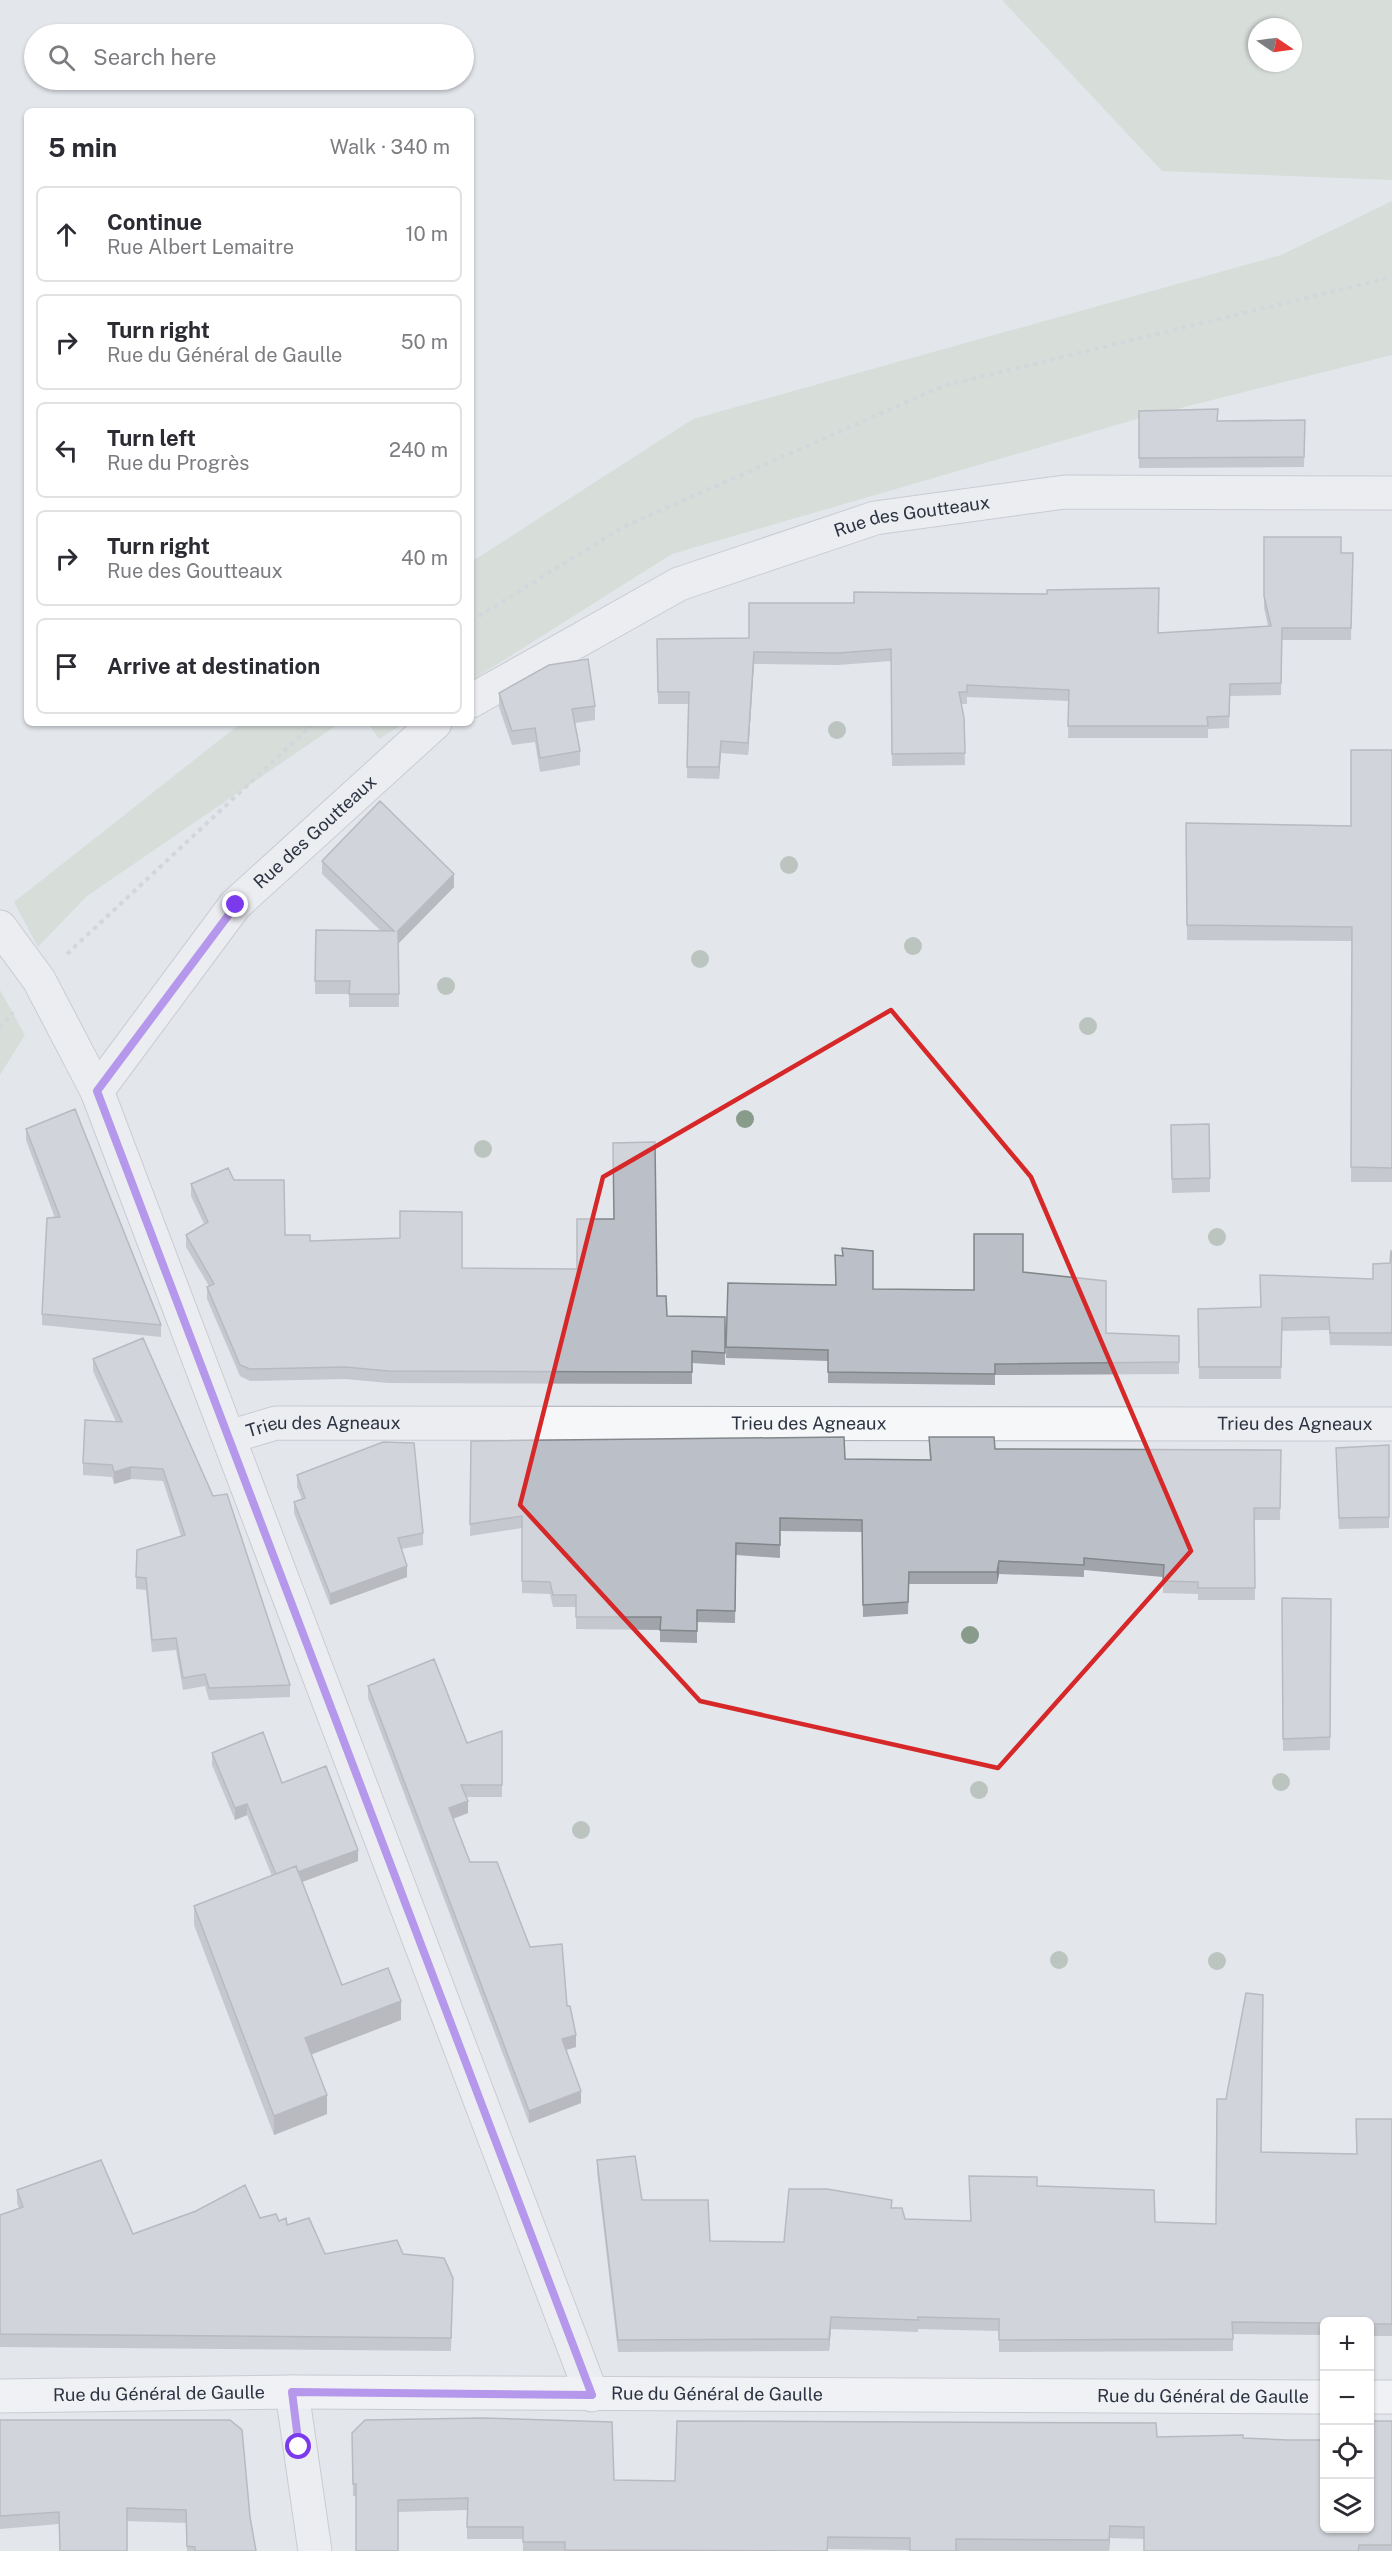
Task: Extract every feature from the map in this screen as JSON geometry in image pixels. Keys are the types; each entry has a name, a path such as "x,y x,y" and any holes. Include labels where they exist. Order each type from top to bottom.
{"main road":[{"name":"Rue du Général de Gaulle","path":"0,2396 292,2392 1320,2397"},
{"path":"1374,2397 1392,2397"}],"street":[{"name":"Rue des Goutteaux","path":"474,699 679,584 876,518 1065,492 1392,493"},
{"name":"Rue des Goutteaux","path":"97,1091 236,905 432,726"},
{"path":"0,927 39,980 97,1091 592,2395"},
{"name":"Trieu des Agneaux","path":"229,1437 276,1423 1392,1424"},
{"path":"292,2392 315,2551"}],"path":[{"path":"474,619 623,527 942,386 1392,277"},
{"path":"0,1028 39,980 311,726"}],"highlighted area":[{"path":"891,1010 1031,1177 1191,1551 998,1768 700,1701 520,1505 603,1177"}],"green space":[{"path":"1002,0 1392,0 1392,180 1162,171"},
{"path":"1392,201 1392,355 1137,419 672,554 474,679 474,560 693,419 1281,255"},
{"path":"237,726 336,726 87,896 38,947 14,902"},
{"path":"370,726 399,726 379,739"},
{"path":"0,990 25,1035 0,1075"}],"building":[{"path":"1218,409 1217,421 1305,420 1304,457 1139,458 1139,411"},
{"path":"1264,537 1341,537 1341,553 1353,553 1351,628 1282,628 1281,683 1230,684 1229,716 1207,717 1208,726 1068,726 1069,690 967,685 967,692 959,692 964,718 965,753 892,754 891,649 838,653 754,652 748,743 721,741 719,767 687,767 689,692 658,692 657,639 749,638 749,603 854,603 854,592 1047,594 1047,590 1159,588 1158,633 1271,626 1264,596"},
{"path":"588,659 595,706 572,709 580,751 540,758 535,728 512,731 499,693 549,665"},
{"path":"1351,750 1392,750 1392,1168 1351,1167 1352,927 1187,925 1186,823 1351,826"},
{"path":"380,801 454,874 398,931 399,994 349,994 350,981 315,981 316,930 394,931 322,861"},
{"path":"75,1109 161,1325 42,1314 47,1218 60,1217 26,1129"},
{"path":"1209,1124 1210,1178 1172,1179 1171,1125"},
{"path":"655,1142 657,1296 666,1296 667,1316 725,1317 725,1353 692,1351 692,1372 388,1371 345,1367 250,1369 240,1365 207,1287 214,1284 186,1235 208,1222 191,1184 228,1168 234,1180 284,1180 285,1235 310,1235 310,1241 400,1238 400,1211 462,1212 462,1268 577,1269 577,1219 614,1219 613,1143"},
{"path":"974,1234 1023,1234 1023,1272 1106,1281 1106,1333 1179,1336 1179,1362 995,1364 995,1374 828,1372 828,1350 726,1347 728,1283 836,1285 835,1255 843,1256 842,1248 873,1251 873,1289 974,1290"},
{"path":"1391,1251 1392,1333 1330,1333 1329,1317 1282,1318 1281,1367 1199,1367 1198,1309 1261,1307 1260,1275 1373,1279 1373,1264 1390,1263"},
{"path":"143,1338 213,1496 227,1494 290,1685 209,1688 205,1674 183,1678 176,1638 152,1640 146,1578 136,1577 137,1550 185,1535 163,1469 131,1467 114,1472 112,1465 83,1463 85,1420 122,1422 93,1359"},
{"path":"844,1437 845,1459 931,1460 929,1437 994,1437 995,1449 1281,1450 1280,1508 1254,1508 1255,1588 1198,1588 1198,1582 1163,1581 1164,1565 1084,1558 1084,1565 999,1561 997,1572 909,1572 908,1602 863,1605 862,1520 780,1518 780,1545 736,1543 735,1611 697,1610 697,1631 660,1630 661,1617 576,1617 576,1595 553,1595 550,1582 522,1581 522,1516 470,1524 471,1441"},
{"path":"383,1442 414,1443 423,1533 398,1538 407,1566 330,1594 294,1502 305,1498 297,1475"},
{"path":"1389,1445 1389,1517 1339,1518 1336,1448"},
{"path":"1282,1598 1331,1599 1330,1737 1283,1739"},
{"path":"434,1659 467,1743 502,1731 502,1785 461,1785 468,1801 449,1808 470,1862 497,1862 530,1947 562,1944 567,2006 570,2006 576,2035 562,2039 581,2091 529,2111 368,1686"},
{"path":"263,1732 282,1783 326,1766 358,1850 298,1872 296,1866 276,1874 247,1804 235,1808 212,1753"},
{"path":"296,1866 342,1985 388,1968 401,2001 305,2038 327,2095 274,2116 194,1906"},
{"path":"1246,1993 1263,1995 1261,2152 1357,2154 1356,2119 1392,2119 1392,2324 1374,2324 1374,2317 1320,2317 1320,2323 1232,2322 1233,2339 999,2340 999,2319 918,2317 918,2320 831,2317 829,2339 618,2340 597,2160 635,2156 642,2200 708,2200 710,2241 784,2242 789,2189 827,2189 892,2200 891,2208 902,2208 905,2219 971,2221 969,2176 1037,2177 1037,2186 1154,2190 1155,2222 1216,2224 1217,2099 1226,2099"},
{"path":"101,2160 133,2234 196,2211 245,2185 260,2218 276,2214 279,2221 286,2218 287,2225 309,2218 325,2254 397,2240 403,2254 444,2258 453,2278 451,2338 0,2334 0,2215 23,2207 17,2190"},
{"path":"482,2418 612,2422 614,2480 675,2481 677,2421 1156,2423 1157,2437 1243,2435 1243,2438 1320,2440 1320,2533 1374,2533 1374,2421 1392,2421 1392,2545 1359,2545 1358,2551 1144,2551 1144,2527 1110,2526 1109,2540 956,2539 956,2551 910,2551 910,2538 828,2537 827,2551 565,2550 565,2542 523,2542 523,2527 467,2527 468,2498 398,2500 398,2551 356,2551 356,2484 353,2484 352,2433 365,2420"},
{"path":"0,2420 230,2420 242,2430 250,2517 256,2551 195,2551 195,2547 187,2546 186,2510 127,2508 127,2551 60,2551 59,2512 0,2516"}],"route":[{"path":"236,905 97,1091 592,2395 292,2392 299,2447"}]}
